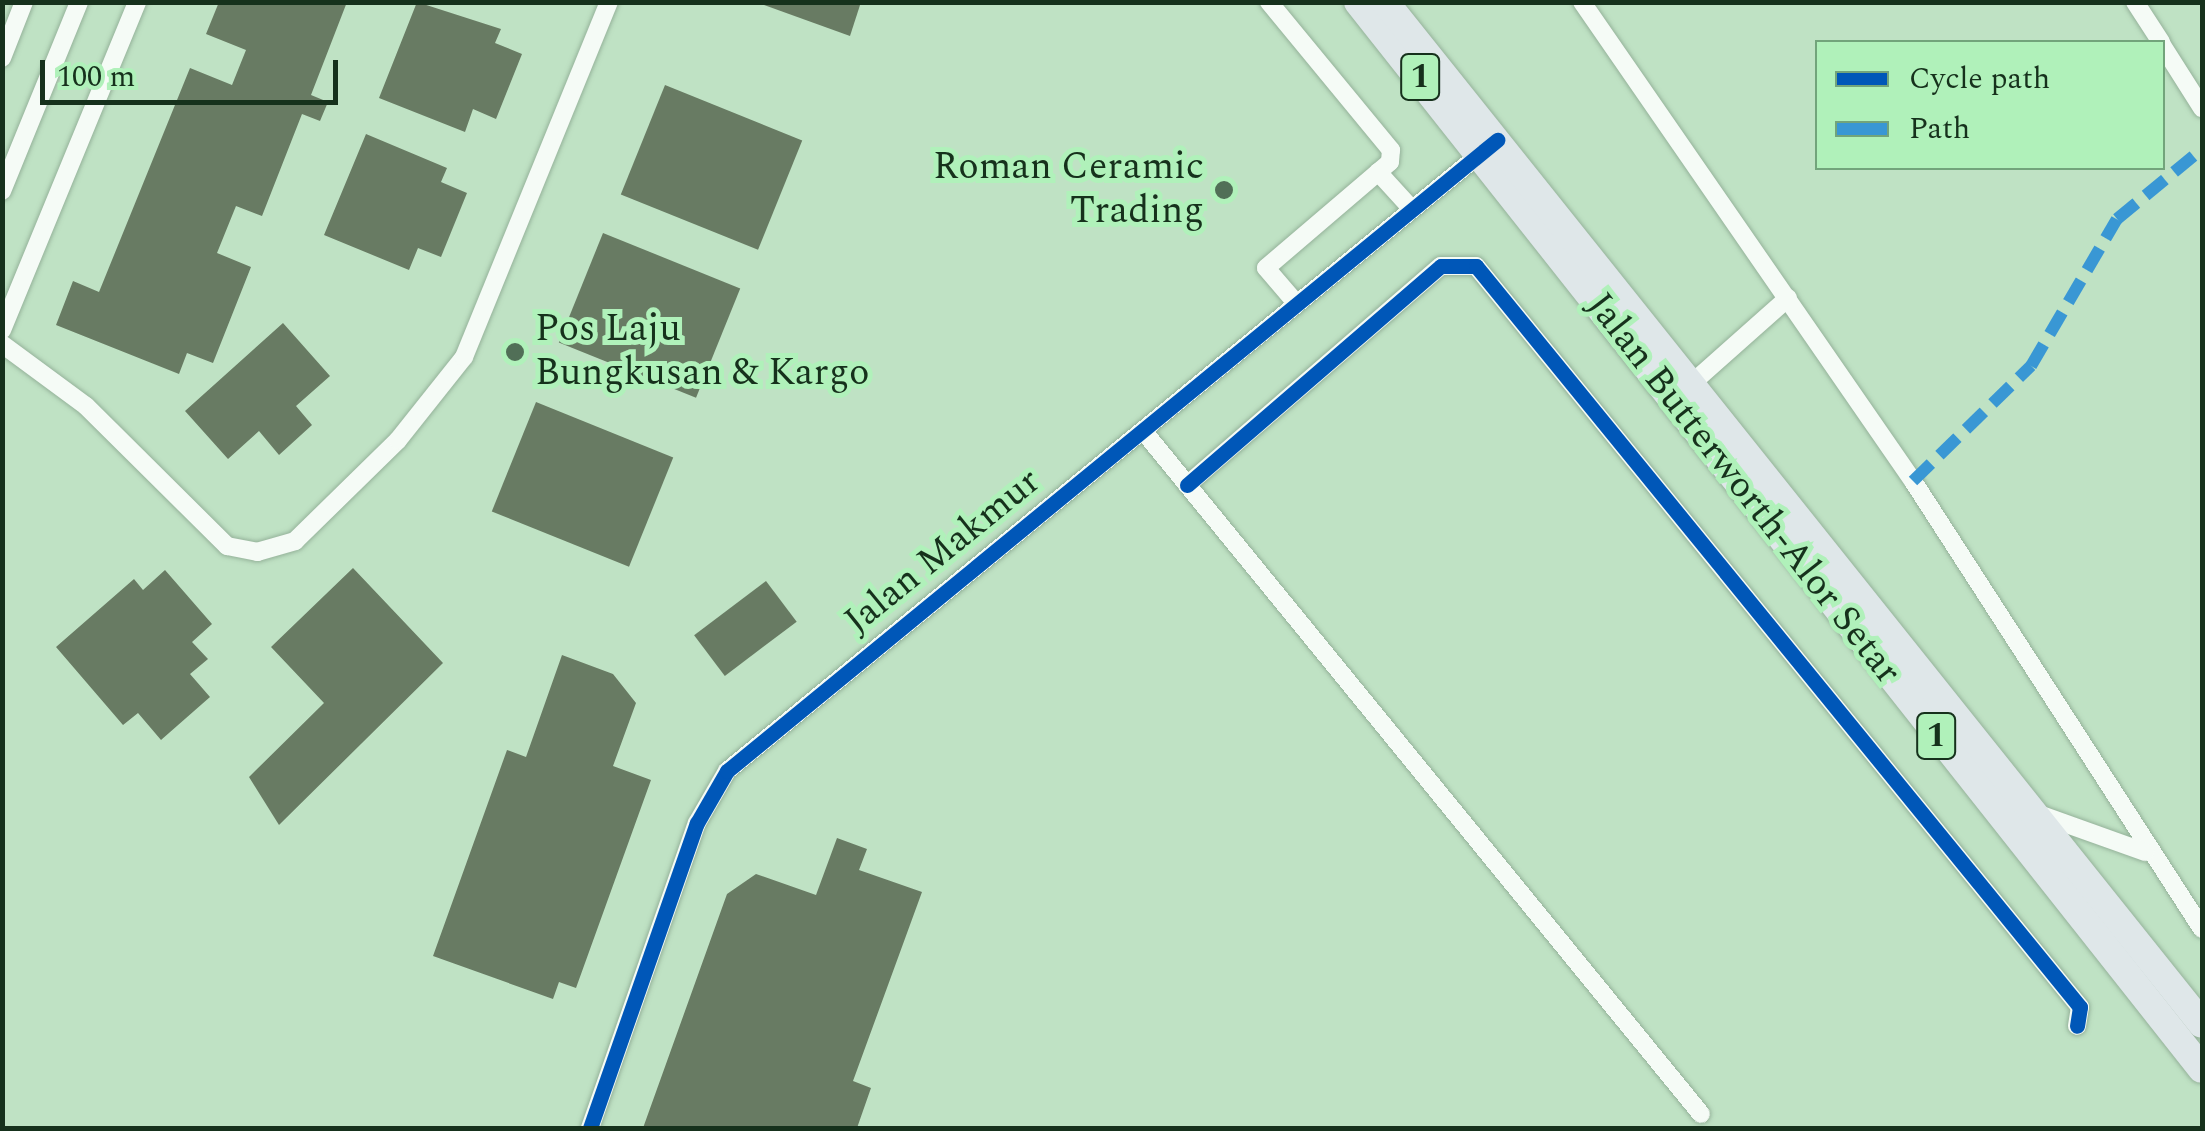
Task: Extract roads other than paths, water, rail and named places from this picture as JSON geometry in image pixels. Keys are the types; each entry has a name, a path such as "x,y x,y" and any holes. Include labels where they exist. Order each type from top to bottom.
{"main road":[{"name":"Jalan Butterworth-Alor Setar","path":"1358,2 1490,146 1690,385 2202,1024"},
{"name":"Jalan Butterworth-Alor Setar","path":"1385,2 1490,146 2202,1070"}],"street":[{"path":"2,58 24,2"},
{"path":"2,190 79,2"},
{"path":"2,330 137,2"},
{"path":"2,344 86,406 227,546 257,552 295,541 398,440 464,357 609,2"},
{"path":"1269,2 1391,150 1378,172 1266,268 1296,303"},
{"path":"1582,2 1788,298 2145,852 2202,929"},
{"path":"2135,2 2159,40"},
{"path":"2165,49 2202,108"},
{"name":"Jalan Makmur","path":"590,1128 713,786 1145,432 1410,207 1490,146"},
{"path":"1378,172 1410,207"},
{"path":"1187,484 1441,266 1476,266 2080,1006 2077,1026"},
{"path":"1690,385 1788,298"},
{"path":"1145,432 1701,1114"},
{"path":"2026,809 2145,852"}],"place":[{"name":"Roman Ceramic Trading","path":"1224,190"},
{"name":"Pos Laju Bungkusan & Kargo","path":"515,352"}]}
